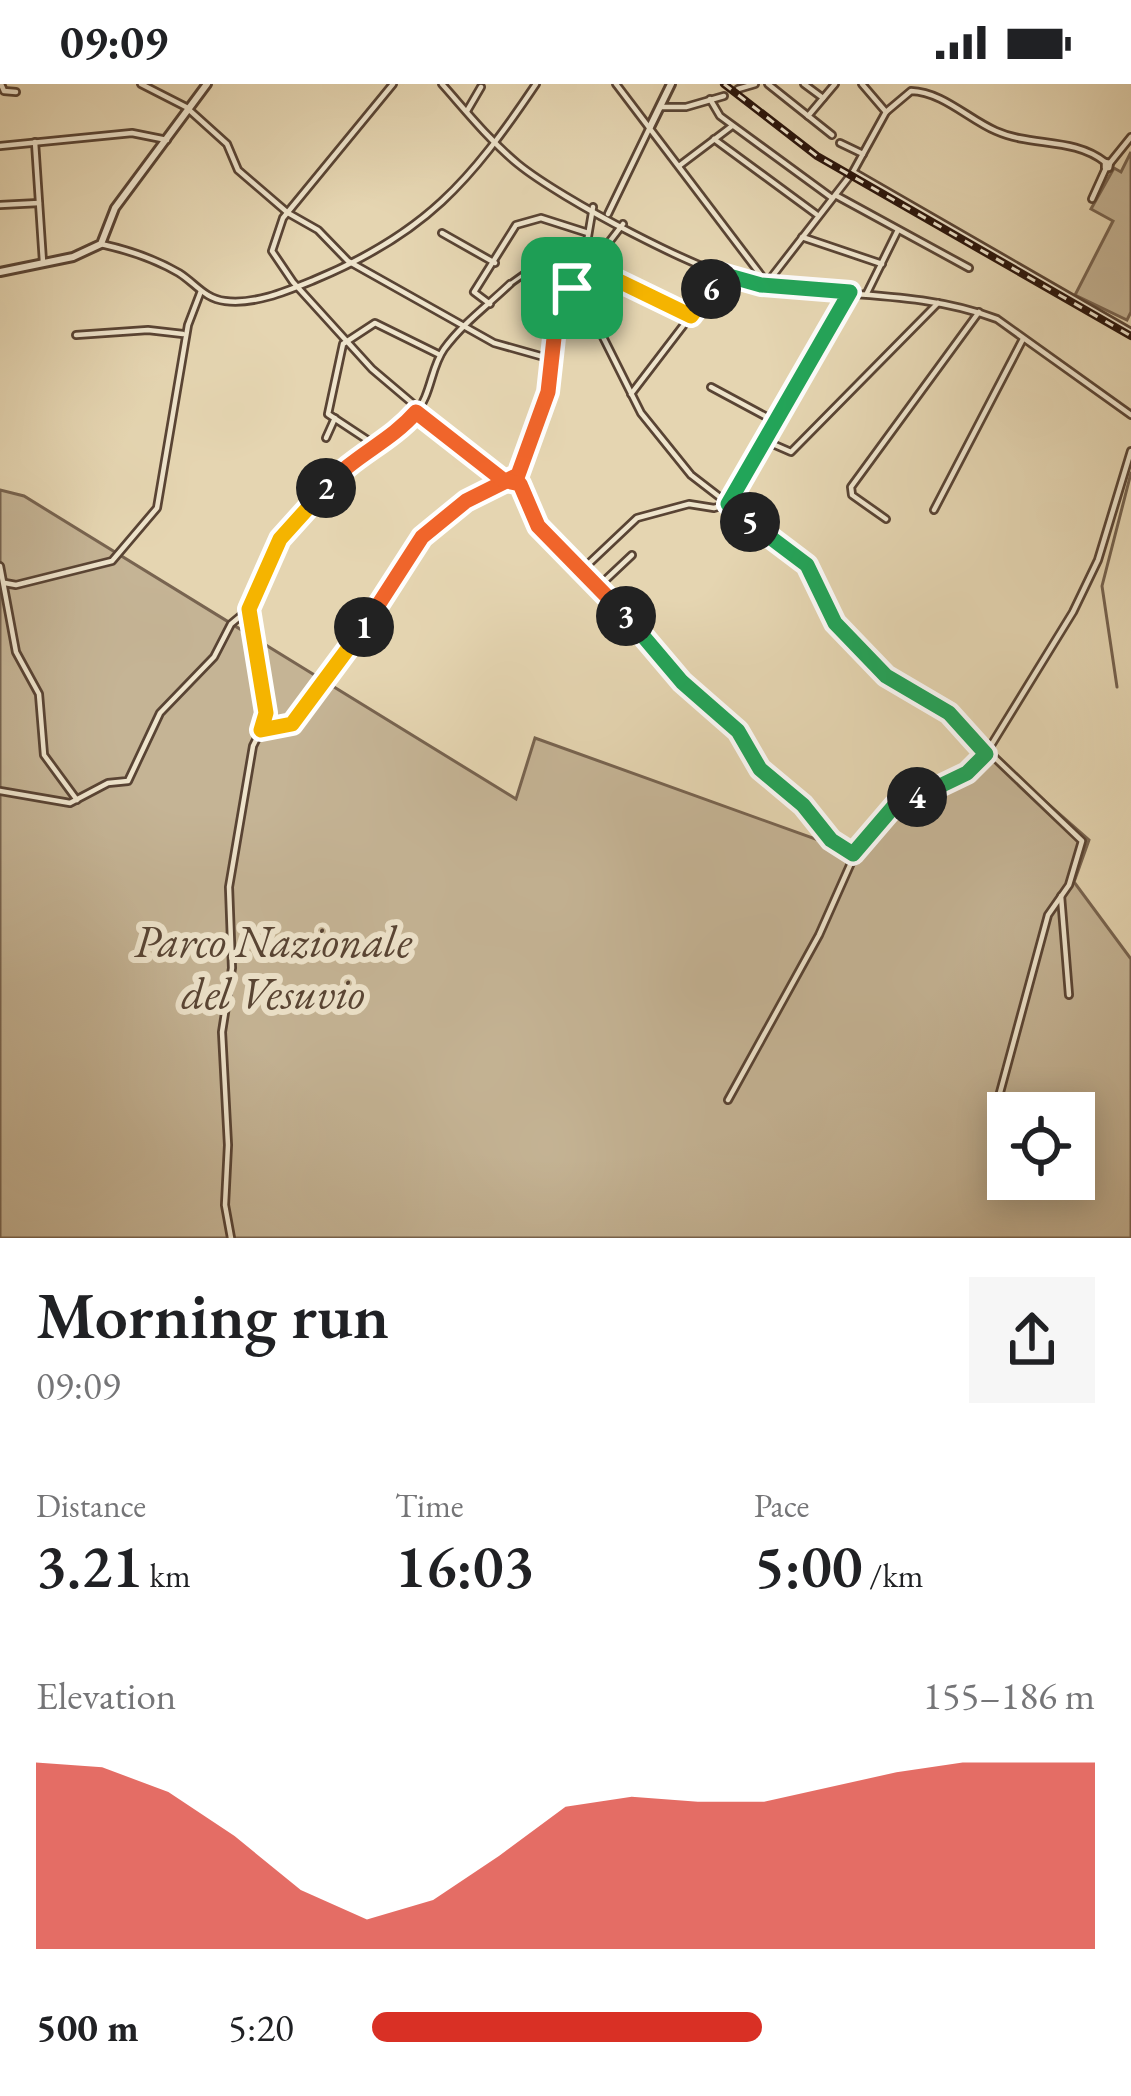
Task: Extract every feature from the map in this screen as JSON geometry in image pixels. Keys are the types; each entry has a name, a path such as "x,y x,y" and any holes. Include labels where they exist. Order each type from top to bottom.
{"street":[{"path":"1,84 4,91 16,92"},
{"path":"141,84 189,109 224,140 238,170 355,264 494,343 551,359"},
{"path":"100,244 115,208 207,84"},
{"path":"442,84 527,171 722,274 979,312 1131,415"},
{"path":"0,272 43,264 100,244 164,266 201,291 236,302 298,286 355,264 431,215 497,144 536,84"},
{"path":"616,84 767,283"},
{"path":"607,216 671,84"},
{"path":"738,89 755,84"},
{"path":"768,84 832,135"},
{"path":"805,84 823,98"},
{"path":"808,116 835,84"},
{"path":"862,84 886,112"},
{"path":"389,85 287,213 272,251 298,286 416,412 503,480"},
{"path":"466,111 481,86"},
{"path":"767,283 853,172 886,112 906,93 919,91 1003,134 1077,147 1107,164"},
{"path":"660,107 724,96"},
{"path":"710,99 732,126 833,196 969,268"},
{"path":"679,166 732,126"},
{"path":"0,146 132,133 167,140"},
{"path":"1092,199 1107,164 1131,136"},
{"path":"714,139 818,215"},
{"path":"35,142 43,264"},
{"path":"840,143 863,154"},
{"path":"853,172 1131,332"},
{"path":"0,205 39,203"},
{"path":"512,480 518,475 548,392 553,338 584,260 593,208"},
{"path":"490,304 475,292 516,225 541,218 588,233"},
{"path":"580,291 590,267 622,224"},
{"path":"867,292 898,230"},
{"path":"442,232 495,263"},
{"path":"800,236 882,264"},
{"path":"590,267 691,316"},
{"path":"0,791 77,800 108,783 128,782 160,713 214,657 234,620 249,609 280,539 350,461 378,447 416,412 440,355 464,325 527,272"},
{"path":"631,395 722,274"},
{"path":"572,288 580,291 631,395 675,458 807,565 835,623 886,676 949,713 986,754 1082,841 1035,956 999,1092"},
{"path":"5,583 16,585 108,563 157,508 192,304 201,291"},
{"path":"582,570 637,518 676,511 689,503 714,508 728,504 768,442 850,292"},
{"path":"768,442 791,452 938,303"},
{"path":"886,519 852,495 850,487 979,312"},
{"path":"378,447 328,414 331,386 347,339 375,323 440,355"},
{"path":"76,335 148,330 186,334"},
{"path":"934,509 1023,339"},
{"path":"710,387 778,423"},
{"path":"326,438 335,418"},
{"path":"728,1100 819,935 853,854 895,805 967,773 986,754 1082,595 1098,560 1131,452"},
{"path":"518,475 538,526 682,682 738,731 760,769 803,805 831,840 853,854"},
{"path":"261,730 292,724 331,665 376,613 422,537 503,480 520,484"},
{"path":"598,587 632,555"},
{"path":"0,566 16,652 31,676 45,721 40,741 44,755 77,800"},
{"path":"231,1238 225,1204 228,1145 222,1065 232,968 227,911 266,713 249,609"},
{"path":"1061,896 1069,995"}],"green space":[{"path":"1131,152 1131,312 1127,320 1075,295 1113,221 1091,209 1114,168 1121,172"},
{"name":"Parco Nazionale del Vesuvio","path":"0,490 24,496 516,799 535,738 846,850 904,800 990,753 1089,840 1074,882 1131,959 1131,1238 0,1238"}],"waterway":[{"path":"1117,687 1102,586 1131,473"}],"railway":[{"path":"724,84 817,156 1131,336"}],"route":[{"path":"572,288 556,320 548,392 518,475 512,480 499,481 466,501 422,537 376,613 331,665 292,724 261,730 266,713 249,609 272,552 350,461 382,445 416,412 503,480 512,480 515,485 520,484 538,526 682,682 738,731 760,769 803,805 831,840 853,854 863,836 895,805 967,773 986,754 949,713 895,685 835,623 807,565 728,504 768,442 850,292 761,285 722,274 691,316 590,267 580,291 572,288"}]}
